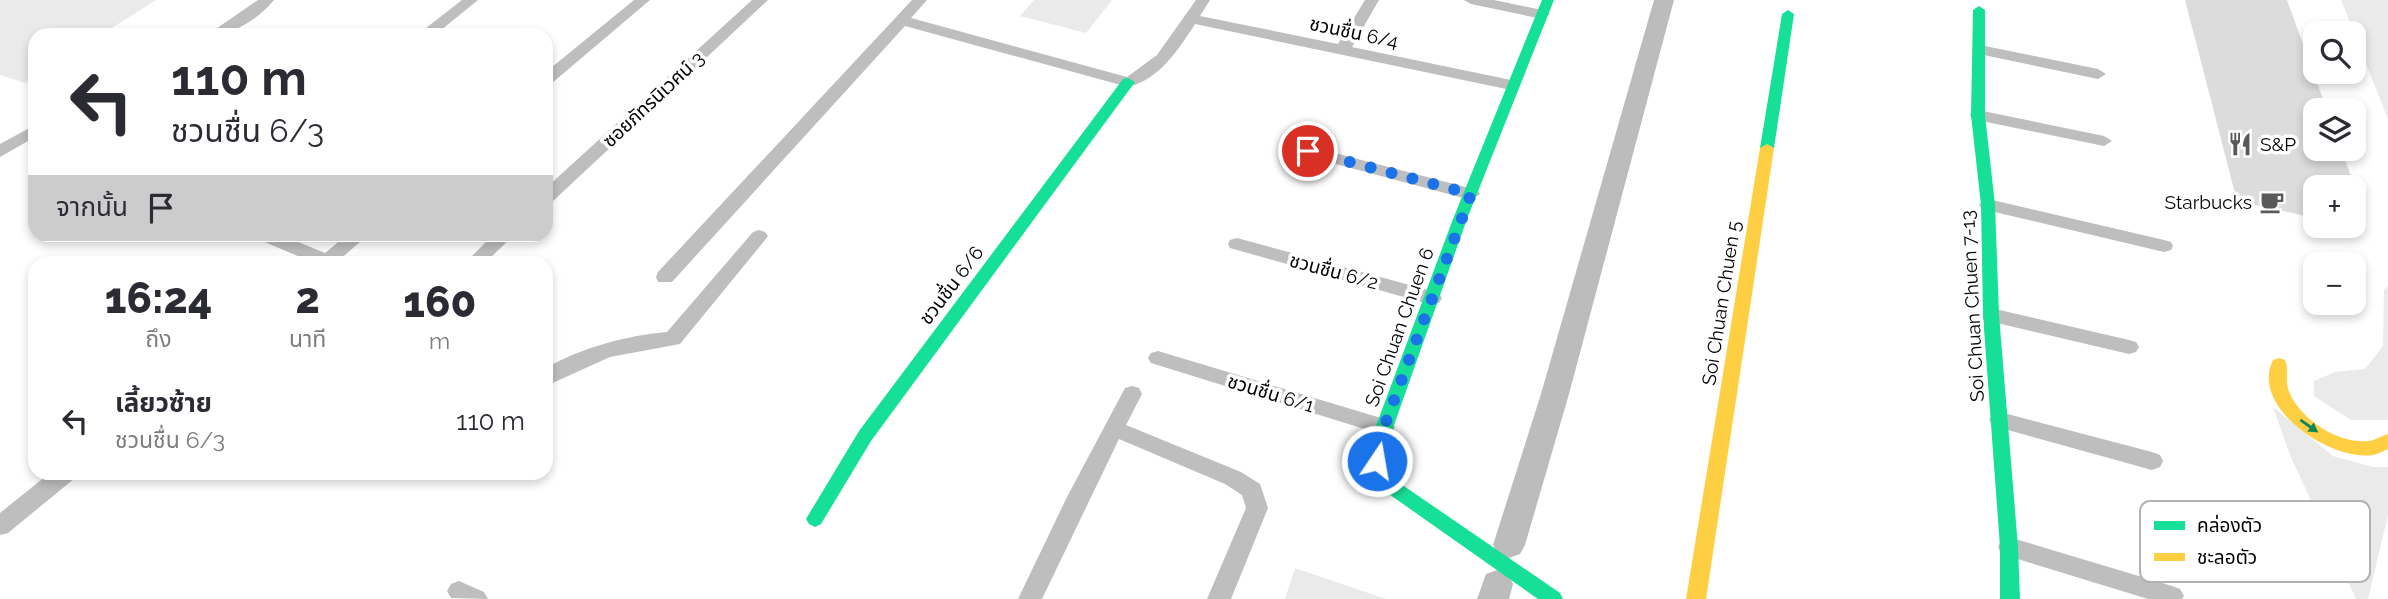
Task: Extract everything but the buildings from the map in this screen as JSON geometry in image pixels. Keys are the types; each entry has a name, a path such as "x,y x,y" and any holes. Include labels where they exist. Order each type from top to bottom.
{"main road":[{"name":"Soi Chuan Chuen 6","path":"1545,7 1511,85 1384,427 1377,461 1392,486 1553,599"},
{"name":"Soi Chuan Chuen 7-13","path":"1979,10 1978,115 1988,205 1991,315 2009,547 2010,599"},
{"name":"Soi Chuan Chuen 5","path":"1696,599 1788,15"},
{"name":"ชวนชื่น 6/6","path":"815,519 865,436 1128,82"},
{"path":"2279,365 2275,370 2275,379 2287,408 2303,424 2323,436 2354,448 2381,447 2388,441"}],"street":[{"path":"228,28 267,0"},
{"path":"434,28 471,0"},
{"path":"553,74 643,0"},
{"name":"ซอยภัทรนิเวศน์ 3","path":"553,192 761,0"},
{"path":"665,277 920,0"},
{"path":"900,20 1128,82 1152,71 1203,0"},
{"path":"1342,51 1372,0"},
{"path":"1471,0 1545,7"},
{"name":"ชวนชื่น 6/4","path":"1189,18 1511,85"},
{"path":"1980,50 2098,74"},
{"path":"1978,115 2104,141"},
{"path":"0,152 28,134"},
{"path":"1308,151 1471,194"},
{"path":"1988,205 2164,246"},
{"path":"553,374 574,360 604,351 673,339 758,236"},
{"path":"280,242 313,256"},
{"path":"334,256 351,242"},
{"path":"482,256 497,242"},
{"name":"ชวนชื่น 6/2","path":"1237,244 1432,298"},
{"path":"1991,315 2129,346"},
{"name":"ชวนชื่น 6/1","path":"1158,358 1384,427"},
{"path":"1030,599 1112,428 1132,394"},
{"path":"2000,420 2152,461"},
{"path":"1112,428 1233,478 1252,491 1257,508 1219,599"},
{"path":"0,526 57,480"},
{"path":"2009,547 2172,596"}],"shaded area":[{"path":"0,0 156,0 112,28 28,28 28,82 25,83 0,75"},
{"path":"1034,0 1112,0 1086,33 1020,16"},
{"path":"2341,0 2388,0 2388,119 2366,63 2366,21 2349,21"},
{"path":"2388,286 2388,420 2351,420 2314,396 2314,381 2335,372 2365,369 2383,346 2384,290"},
{"path":"2273,407 2333,456 2373,467 2388,467 2388,515 2368,599 2356,599 2348,582 2370,582 2370,501 2311,501 2290,455"},
{"path":"1295,568 1386,599 1285,599"}],"waterway":[{"path":"1509,545 1555,394 1664,0"},
{"path":"1493,599 1497,584"}],"traffic: fast":[{"path":"1548,0 1460,219 1379,442 1377,461 1392,487 1553,599"},
{"path":"1979,10 1978,115 1988,205 1991,315 2009,547 2010,599"},
{"path":"1767,148 1788,14"},
{"path":"815,519 865,436 1128,82"}],"traffic: slow":[{"path":"1696,599 1767,148"},
{"path":"2279,364 2276,381 2283,398 2295,415 2312,430 2353,448 2372,448 2388,441"}],"place":[{"name":"S&P","path":"2240,144"},
{"name":"Starbucks","path":"2272,202"}],"route":[{"path":"1308,151 1471,194 1384,427 1377,461"}]}
